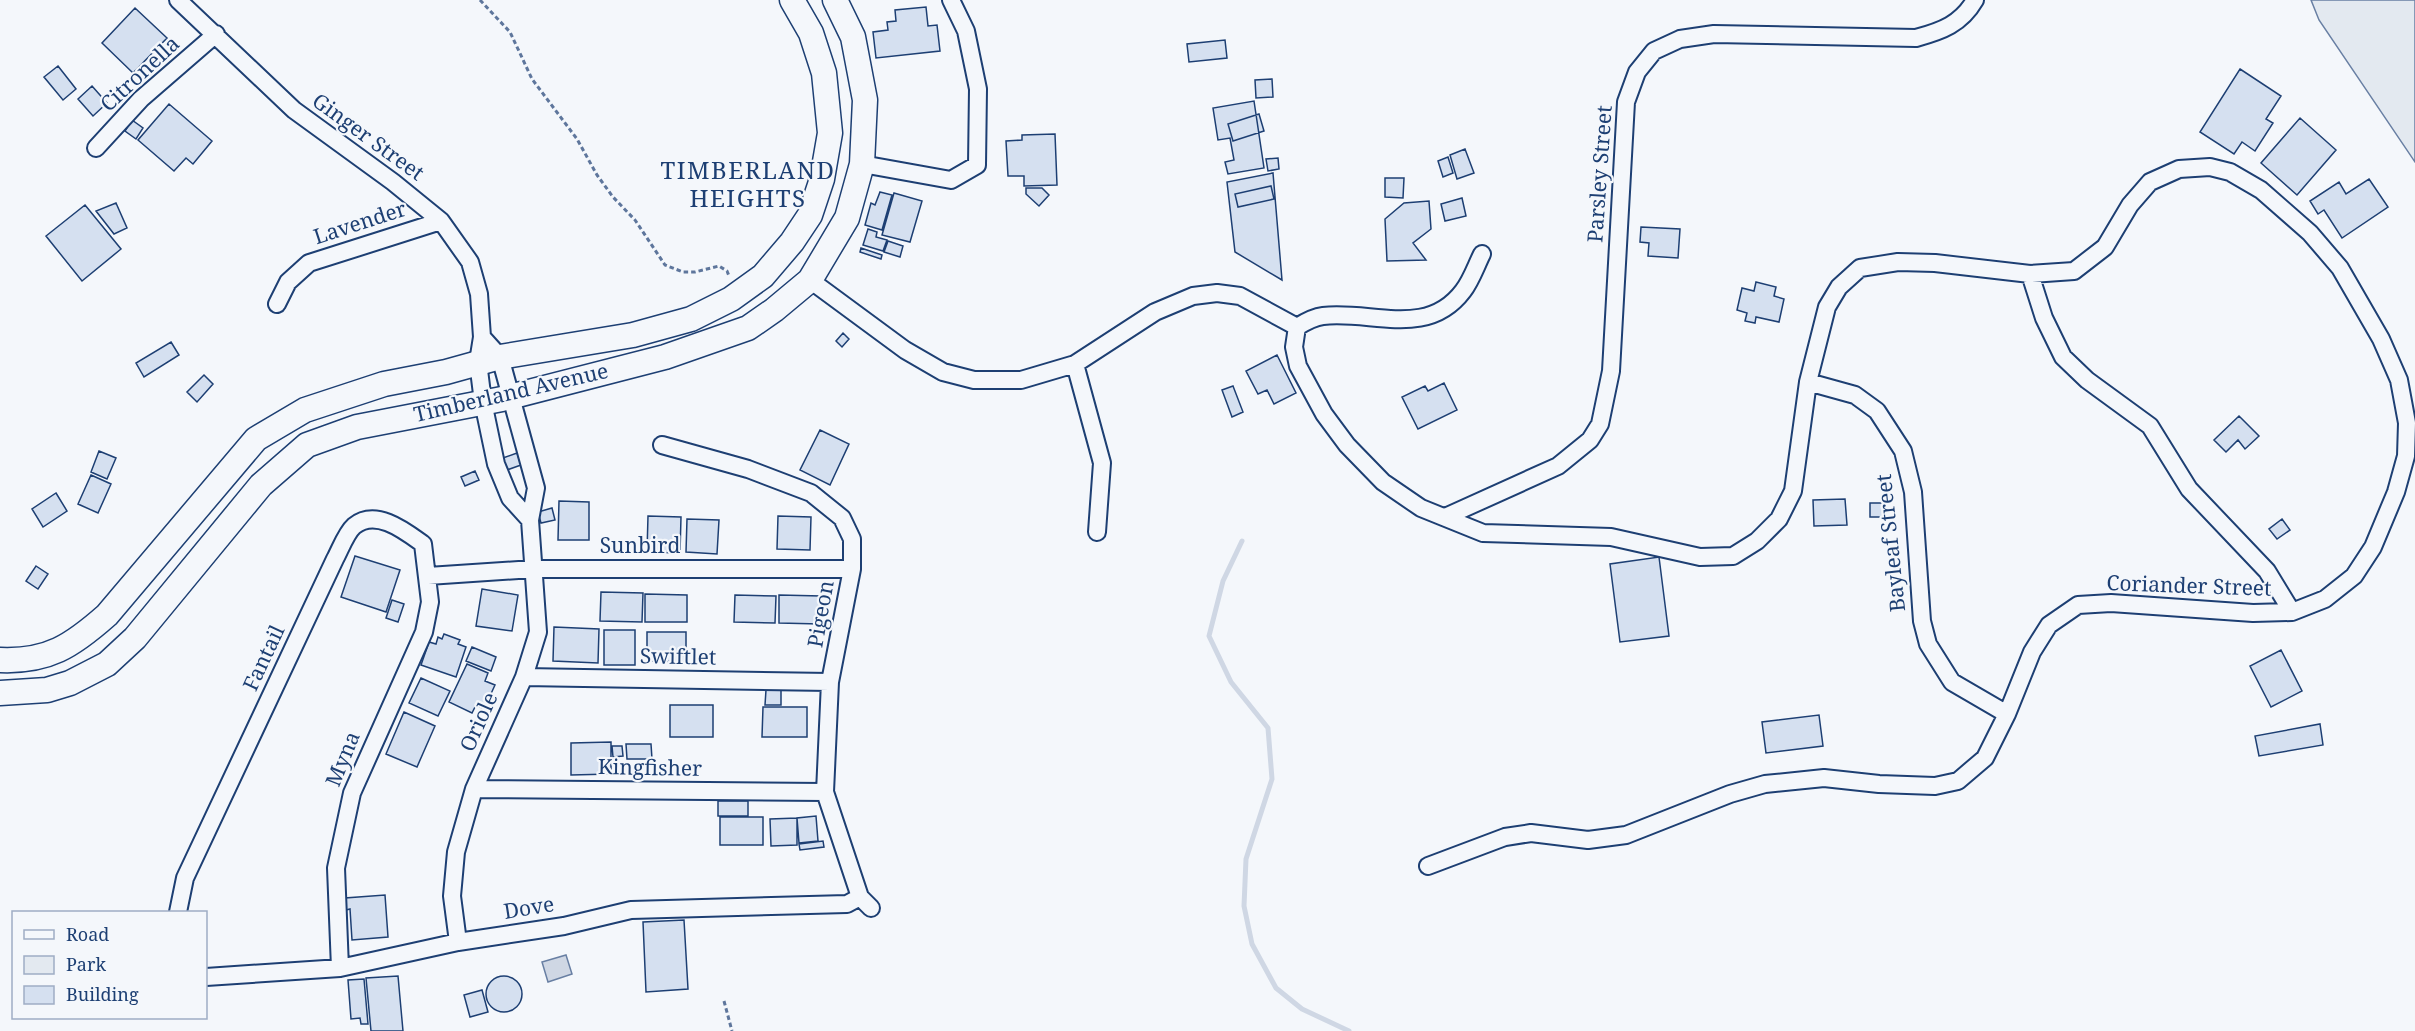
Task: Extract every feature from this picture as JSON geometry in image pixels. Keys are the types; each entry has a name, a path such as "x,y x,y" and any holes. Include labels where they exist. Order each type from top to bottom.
{"street":[{"name":"Ginger Street","path":"178,0 294,110 393,182 441,221 470,262 479,294 482,337 489,359 510,396 536,488 530,520"},
{"name":"Timberland Avenue","path":"0,660 24,661 57,651 92,628 107,615 256,439 305,410 384,384 446,372 489,359 633,335 692,319 731,299 763,276 792,242 810,215 822,179 830,133 824,73 811,33 792,0"},
{"name":"Timberland Avenue","path":"0,693 47,690 70,683 107,664 135,638 261,485 307,446 357,427 510,396 665,357 748,328 774,310 810,280 847,218 862,164 865,100 853,36 835,0"},
{"path":"862,164 951,180 977,165 978,89 966,31 951,0"},
{"name":"Parsley Street","path":"1444,517 1557,466 1590,440 1600,424 1611,370 1626,102 1637,72 1654,51 1680,39 1714,34 1916,38 1946,29 1970,9 1975,0"},
{"name":"Citronella","path":"96,148 141,99 216,34"},
{"name":"Coriander Street","path":"1297,327 1294,347 1298,366 1324,414 1347,445 1383,482 1421,508 1483,533 1611,537 1700,557 1733,556 1756,541 1779,519 1793,490 1808,382 1827,307 1839,287 1860,268 1898,262 1917,262 2030,274 2074,271 2104,247 2130,205 2150,182 2179,169 2210,167 2230,172 2261,190 2310,233 2340,268 2381,339 2399,380 2407,423 2406,456 2396,492 2373,547 2354,576 2325,599 2292,612 2253,613 2111,603 2078,605 2049,625 2032,652 2007,714 1985,759 1958,781 1935,786 1879,784 1824,778 1766,784 1730,794 1626,835 1588,840 1531,833 1505,837 1428,866"},
{"name":"Lavender","path":"277,304 288,282 309,263 441,221"},
{"path":"810,280 905,350 943,372 974,380 1022,380 1075,364 1155,312 1193,296 1217,293 1240,296 1297,327 1322,316 1390,320 1421,318 1446,309 1464,290 1482,254"},
{"path":"2030,274 2044,318 2063,357 2087,380 2150,426 2189,489 2267,571 2292,612"},
{"path":"489,359 483,402 496,464 510,498 530,520"},
{"path":"1075,364 1102,463 1097,532"},
{"name":"Bayleaf Street","path":"1808,382 1855,395 1877,411 1903,451 1912,492 1922,621 1928,644 1952,682 2007,714"},
{"name":"Pigeon","path":"662,445 748,469 811,493 842,518 852,539 852,569 830,682 825,792 865,902"},
{"name":"Fantail","path":"178,911 185,878 335,559 354,526 372,519 399,526 423,544 428,576"},
{"name":"Oriole","path":"458,942 452,896 456,852 474,789 524,677 538,632 530,520"},
{"name":"Sunbird","path":"428,576 533,569 852,569"},
{"name":"Myna","path":"340,968 336,868 352,793 424,632 430,602 428,576"},
{"name":"Swiftlet","path":"524,677 830,682"},
{"name":"Kingfisher","path":"474,789 825,792"},
{"name":"Dove","path":"207,976 340,968 458,942 564,926 630,910 865,902"}],"path":[{"path":"480,0 514,38 530,77 577,139 597,175 613,197 635,220 665,265 683,272 695,273 719,266 727,272 731,299"},
{"path":"724,1002 732,1031"}],"green space":[{"path":"2311,0 2415,0 2415,162 2319,20"}],"shaded area":[{"path":"566,955 572,974 548,982 542,962"}],"building":[{"path":"926,7 928,26 937,25 940,51 876,58 873,32 888,30 887,22 896,21 895,10"},
{"path":"135,8 167,38 133,73 102,43"},
{"path":"1225,40 1227,58 1189,62 1187,44"},
{"path":"58,66 76,89 63,100 44,77"},
{"path":"2240,69 2281,96 2266,119 2273,123 2255,151 2242,142 2234,154 2200,132"},
{"path":"1272,79 1273,97 1256,98 1255,80"},
{"path":"92,86 107,103 93,116 78,99"},
{"path":"1254,101 1264,168 1228,174 1225,162 1234,160 1230,138 1218,140 1213,108"},
{"path":"169,104 212,141 193,164 186,158 174,171 138,140"},
{"path":"1259,114 1264,131 1233,141 1228,124"},
{"path":"2300,118 2336,150 2297,195 2261,163"},
{"path":"132,120 143,128 136,139 125,131"},
{"path":"1055,134 1057,185 1024,186 1024,176 1008,176 1006,141 1022,140 1022,135"},
{"path":"1465,149 1474,173 1457,179 1450,155"},
{"path":"1448,157 1453,173 1443,177 1438,161"},
{"path":"1278,158 1279,169 1268,171 1266,159"},
{"path":"1273,173 1282,280 1235,252 1227,182"},
{"path":"1385,178 1404,178 1403,198 1385,197"},
{"path":"2369,179 2388,207 2342,238 2324,210 2318,214 2310,201 2339,182 2346,194"},
{"path":"1271,186 1274,199 1238,207 1235,194"},
{"path":"1026,188 1042,188 1049,195 1039,206 1026,194"},
{"path":"880,192 892,195 882,230 865,225 871,203 875,205"},
{"path":"894,193 922,201 910,242 882,235"},
{"path":"1462,198 1466,216 1445,221 1441,204"},
{"path":"1429,201 1431,229 1413,243 1426,260 1387,261 1385,219 1404,203"},
{"path":"116,203 127,228 114,234 96,211"},
{"path":"85,205 121,249 82,281 46,236"},
{"path":"1641,227 1680,229 1678,258 1648,256 1649,243 1640,242"},
{"path":"868,229 877,232 876,237 887,240 883,251 863,245"},
{"path":"888,241 903,246 900,257 884,252"},
{"path":"861,248 882,255 881,259 860,252"},
{"path":"1756,282 1776,287 1774,296 1784,299 1779,322 1756,317 1755,323 1745,321 1747,313 1737,310 1742,288 1754,291"},
{"path":"843,333 849,339 842,347 836,341"},
{"path":"171,342 179,355 144,377 136,363"},
{"path":"1277,355 1296,393 1274,404 1267,390 1258,394 1246,371"},
{"path":"204,375 213,384 197,402 187,392"},
{"path":"1444,383 1457,410 1418,429 1402,397 1425,386 1428,391"},
{"path":"1233,386 1243,412 1232,417 1222,390"},
{"path":"2239,416 2259,436 2245,449 2238,440 2226,452 2214,440"},
{"path":"820,430 849,444 830,485 800,470"},
{"path":"99,451 116,458 107,479 91,472"},
{"path":"517,453 521,465 504,471 500,459"},
{"path":"475,471 479,480 465,486 461,477"},
{"path":"91,475 111,484 98,513 78,504"},
{"path":"56,493 67,511 43,527 32,509"},
{"path":"1845,499 1847,525 1814,526 1813,500"},
{"path":"559,501 589,502 589,540 558,540"},
{"path":"1870,503 1886,503 1886,517 1870,517"},
{"path":"552,508 555,520 541,523 538,512"},
{"path":"648,516 681,517 680,553 647,552"},
{"path":"778,516 811,517 810,550 777,549"},
{"path":"687,519 719,520 717,554 686,552"},
{"path":"2282,519 2290,530 2277,539 2269,529"},
{"path":"355,556 400,570 386,612 341,597"},
{"path":"1659,557 1669,636 1620,642 1610,564"},
{"path":"36,566 48,574 38,589 26,581"},
{"path":"482,589 518,595 512,631 476,626"},
{"path":"601,592 643,593 642,622 600,621"},
{"path":"645,594 687,595 687,622 645,622"},
{"path":"735,595 776,596 775,623 734,622"},
{"path":"779,595 821,596 820,624 779,623"},
{"path":"392,600 404,604 398,622 386,618"},
{"path":"554,627 599,629 598,663 553,661"},
{"path":"604,630 635,630 635,665 604,665"},
{"path":"647,632 686,632 686,662 647,661"},
{"path":"444,634 460,640 458,644 466,647 456,677 421,665 429,642 436,644 438,637 442,639"},
{"path":"472,647 496,657 491,671 466,661"},
{"path":"2281,650 2302,691 2271,707 2250,666"},
{"path":"467,664 488,673 485,681 495,685 484,709 476,705 472,713 449,702"},
{"path":"421,678 450,691 438,716 409,703"},
{"path":"766,690 781,690 781,705 765,705"},
{"path":"670,705 713,705 713,737 670,737"},
{"path":"763,707 807,707 807,737 762,737"},
{"path":"404,712 435,726 417,767 386,754"},
{"path":"1819,715 1823,746 1766,753 1762,722"},
{"path":"2320,724 2323,745 2259,756 2255,736"},
{"path":"611,742 611,774 571,775 571,743"},
{"path":"626,744 651,744 652,759 627,759"},
{"path":"612,746 622,746 623,756 613,757"},
{"path":"718,801 748,801 748,816 718,816"},
{"path":"816,816 818,841 799,843 797,818"},
{"path":"720,817 763,817 763,845 720,845"},
{"path":"797,818 797,845 771,846 770,819"},
{"path":"823,841 824,847 800,850 799,844"},
{"path":"385,895 388,937 352,940 350,909 346,910 345,898"},
{"path":"684,920 688,989 646,992 643,922"},
{"path":"398,976 403,1031 371,1031 366,978"},
{"path":"504,976 517,981 522,994 517,1007 504,1012 491,1007 486,994 491,981"},
{"path":"364,979 368,1024 361,1024 360,1018 351,1019 348,980"},
{"path":"482,990 488,1012 470,1017 464,995"}],"waterway":[{"path":"1242,541 1223,581 1209,636 1231,682 1268,728 1272,779 1246,859 1244,906 1252,944 1276,988 1302,1009 1349,1031"}],"district":[{"name":"TIMBERLAND HEIGHTS","path":"748,185"}]}
